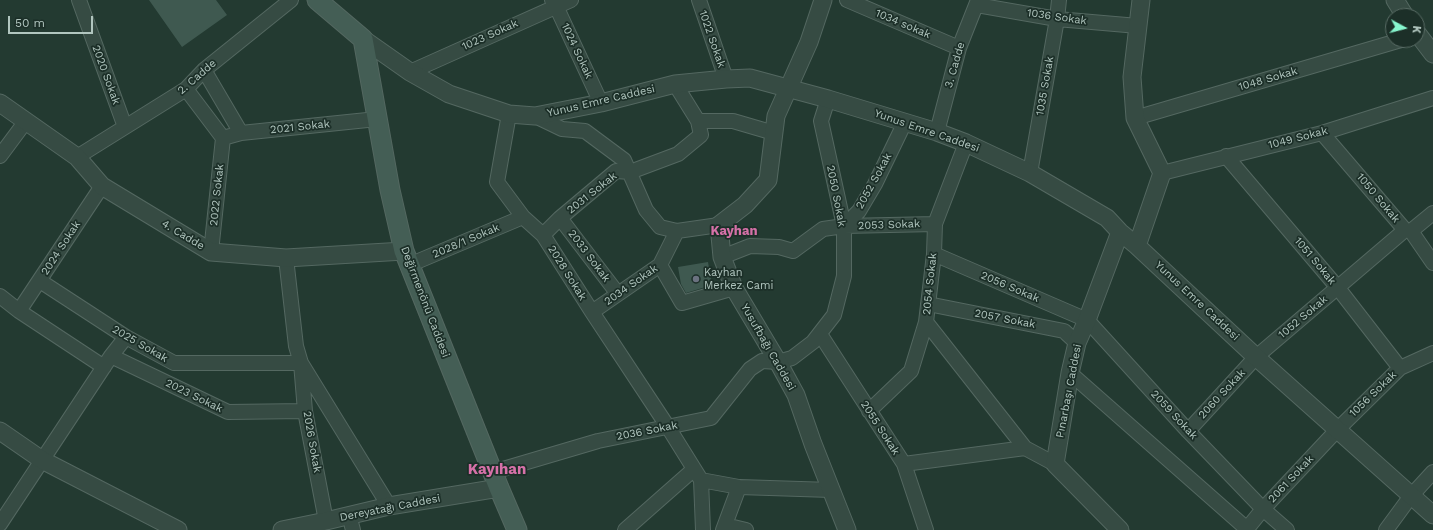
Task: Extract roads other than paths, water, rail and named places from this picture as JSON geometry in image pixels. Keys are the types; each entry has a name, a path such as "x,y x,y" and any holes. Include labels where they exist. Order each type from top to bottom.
{"main road":[{"path":"323,1 364,39"},
{"name":"Değirmenönü Caddesi","path":"364,39 377,119 406,258 496,480 518,530"}],"street":[{"name":"2020 Sokak","path":"79,0 125,127"},
{"name":"2. Cadde","path":"77,157 186,89 204,70 291,0"},
{"name":"1023 Sokak","path":"410,72 554,3 571,0"},
{"name":"1022 Sokak","path":"699,0 726,79"},
{"path":"535,116 562,129 585,131 624,160 646,210 660,227 677,231 719,225 745,205 768,180 776,116 790,88 809,42 823,0"},
{"name":"1034 sokak","path":"847,0 959,48"},
{"name":"1035 Sokak","path":"1030,173 1059,0"},
{"path":"1137,246 1162,173 1135,118 1132,77 1141,0"},
{"name":"3. Cadde","path":"937,132 959,48 978,2"},
{"name":"1036 Sokak","path":"978,2 1057,19 1138,26"},
{"name":"1024 Sokak","path":"554,3 601,103"},
{"name":"Yunus Emre Caddesi","path":"364,39 410,72 449,94 509,114 535,116 601,103 675,84 750,78 828,98 937,132 966,143 1030,173 1107,218 1120,232 1256,357 1433,515"},
{"path":"1425,44 1433,54"},
{"name":"1048 Sokak","path":"1135,118 1385,45"},
{"path":"204,70 241,133"},
{"path":"675,84 698,121 733,121 774,133"},
{"path":"186,89 223,138"},
{"name":"2050 Sokak","path":"778,362 792,358 813,342 820,334 834,315 844,276 844,226 821,121 828,98"},
{"name":"1049 Sokak","path":"1162,173 1322,133 1433,98"},
{"name":"4. Cadde","path":"0,103 77,157 102,186 211,252 286,258 406,258"},
{"name":"2028 Sokak","path":"509,114 497,182 523,217 543,235 668,427 697,475"},
{"name":"2021 Sokak","path":"223,138 241,133 377,119"},
{"path":"0,156 26,121"},
{"name":"2031 Sokak","path":"543,235 560,218 616,171 630,172 678,154 701,135 698,121"},
{"name":"2052 Sokak","path":"844,226 859,211 875,184 904,122"},
{"name":"1050 Sokak","path":"1322,133 1408,231 1433,263"},
{"name":"2022 Sokak","path":"211,252 223,138"},
{"name":"2054 Sokak","path":"868,411 911,371 926,322 934,254 935,224 966,143"},
{"name":"1051 Sokak","path":"1226,156 1338,288 1400,368"},
{"name":"2024 Sokak","path":"19,311 102,186"},
{"name":"1052 Sokak","path":"1256,357 1408,231 1433,213"},
{"name":"2028/1 Sokak","path":"406,258 523,217"},
{"name":"2033 Sokak","path":"560,218 618,294"},
{"name":"2053 Sokak","path":"844,226 935,224"},
{"name":"Yusufbağı Caddesi","path":"719,225 722,257 734,288 796,395 847,530"},
{"path":"722,257 750,246 779,247 794,251 823,229 844,226"},
{"name":"2034 Sokak","path":"592,312 660,265 677,231"},
{"name":"Pınarbaşı Caddesi","path":"1055,464 1070,373 1077,343 1120,232"},
{"name":"2056 Sokak","path":"934,254 1087,320"},
{"path":"286,258 296,346 301,363 389,506"},
{"path":"660,265 682,303 734,288"},
{"name":"2025 Sokak","path":"40,281 126,337 174,363 301,363"},
{"name":"2023 Sokak","path":"0,296 19,311 108,361 228,412 305,411"},
{"name":"2057 Sokak","path":"928,304 1064,331 1077,343"},
{"name":"2059 Sokak","path":"1087,320 1188,431 1263,508 1287,530"},
{"path":"926,322 1025,448 1055,464 1120,530"},
{"name":"2055 Sokak","path":"820,334 868,411 904,464 926,530"},
{"path":"0,524 108,361 126,337"},
{"name":"1056 Sokak","path":"1338,429 1400,368 1433,353"},
{"name":"2060 Sokak","path":"1188,431 1256,357"},
{"name":"2036 Sokak","path":"496,480 598,441 711,418 750,370 762,361 778,362"},
{"name":"2026 Sokak","path":"301,363 305,411 326,521"},
{"path":"1070,373 1246,529"},
{"name":"2061 Sokak","path":"1246,529 1263,508 1338,429"},
{"path":"0,431 42,460 178,530"},
{"path":"904,464 1025,448"},
{"path":"1386,530 1411,496 1433,472"},
{"path":"697,475 739,486 831,490"},
{"path":"625,530 697,475"},
{"path":"697,475 703,530"},
{"name":"Dereyatağı Caddesi","path":"282,530 326,521 351,523 389,506 496,480"},
{"path":"739,486 724,528 746,530"}],"place":[{"name":"Kayhan Merkez Cami","path":"696,279"}],"district":[{"name":"Kayhan","path":"734,231"},
{"name":"Kayıhan","path":"497,470"}]}
